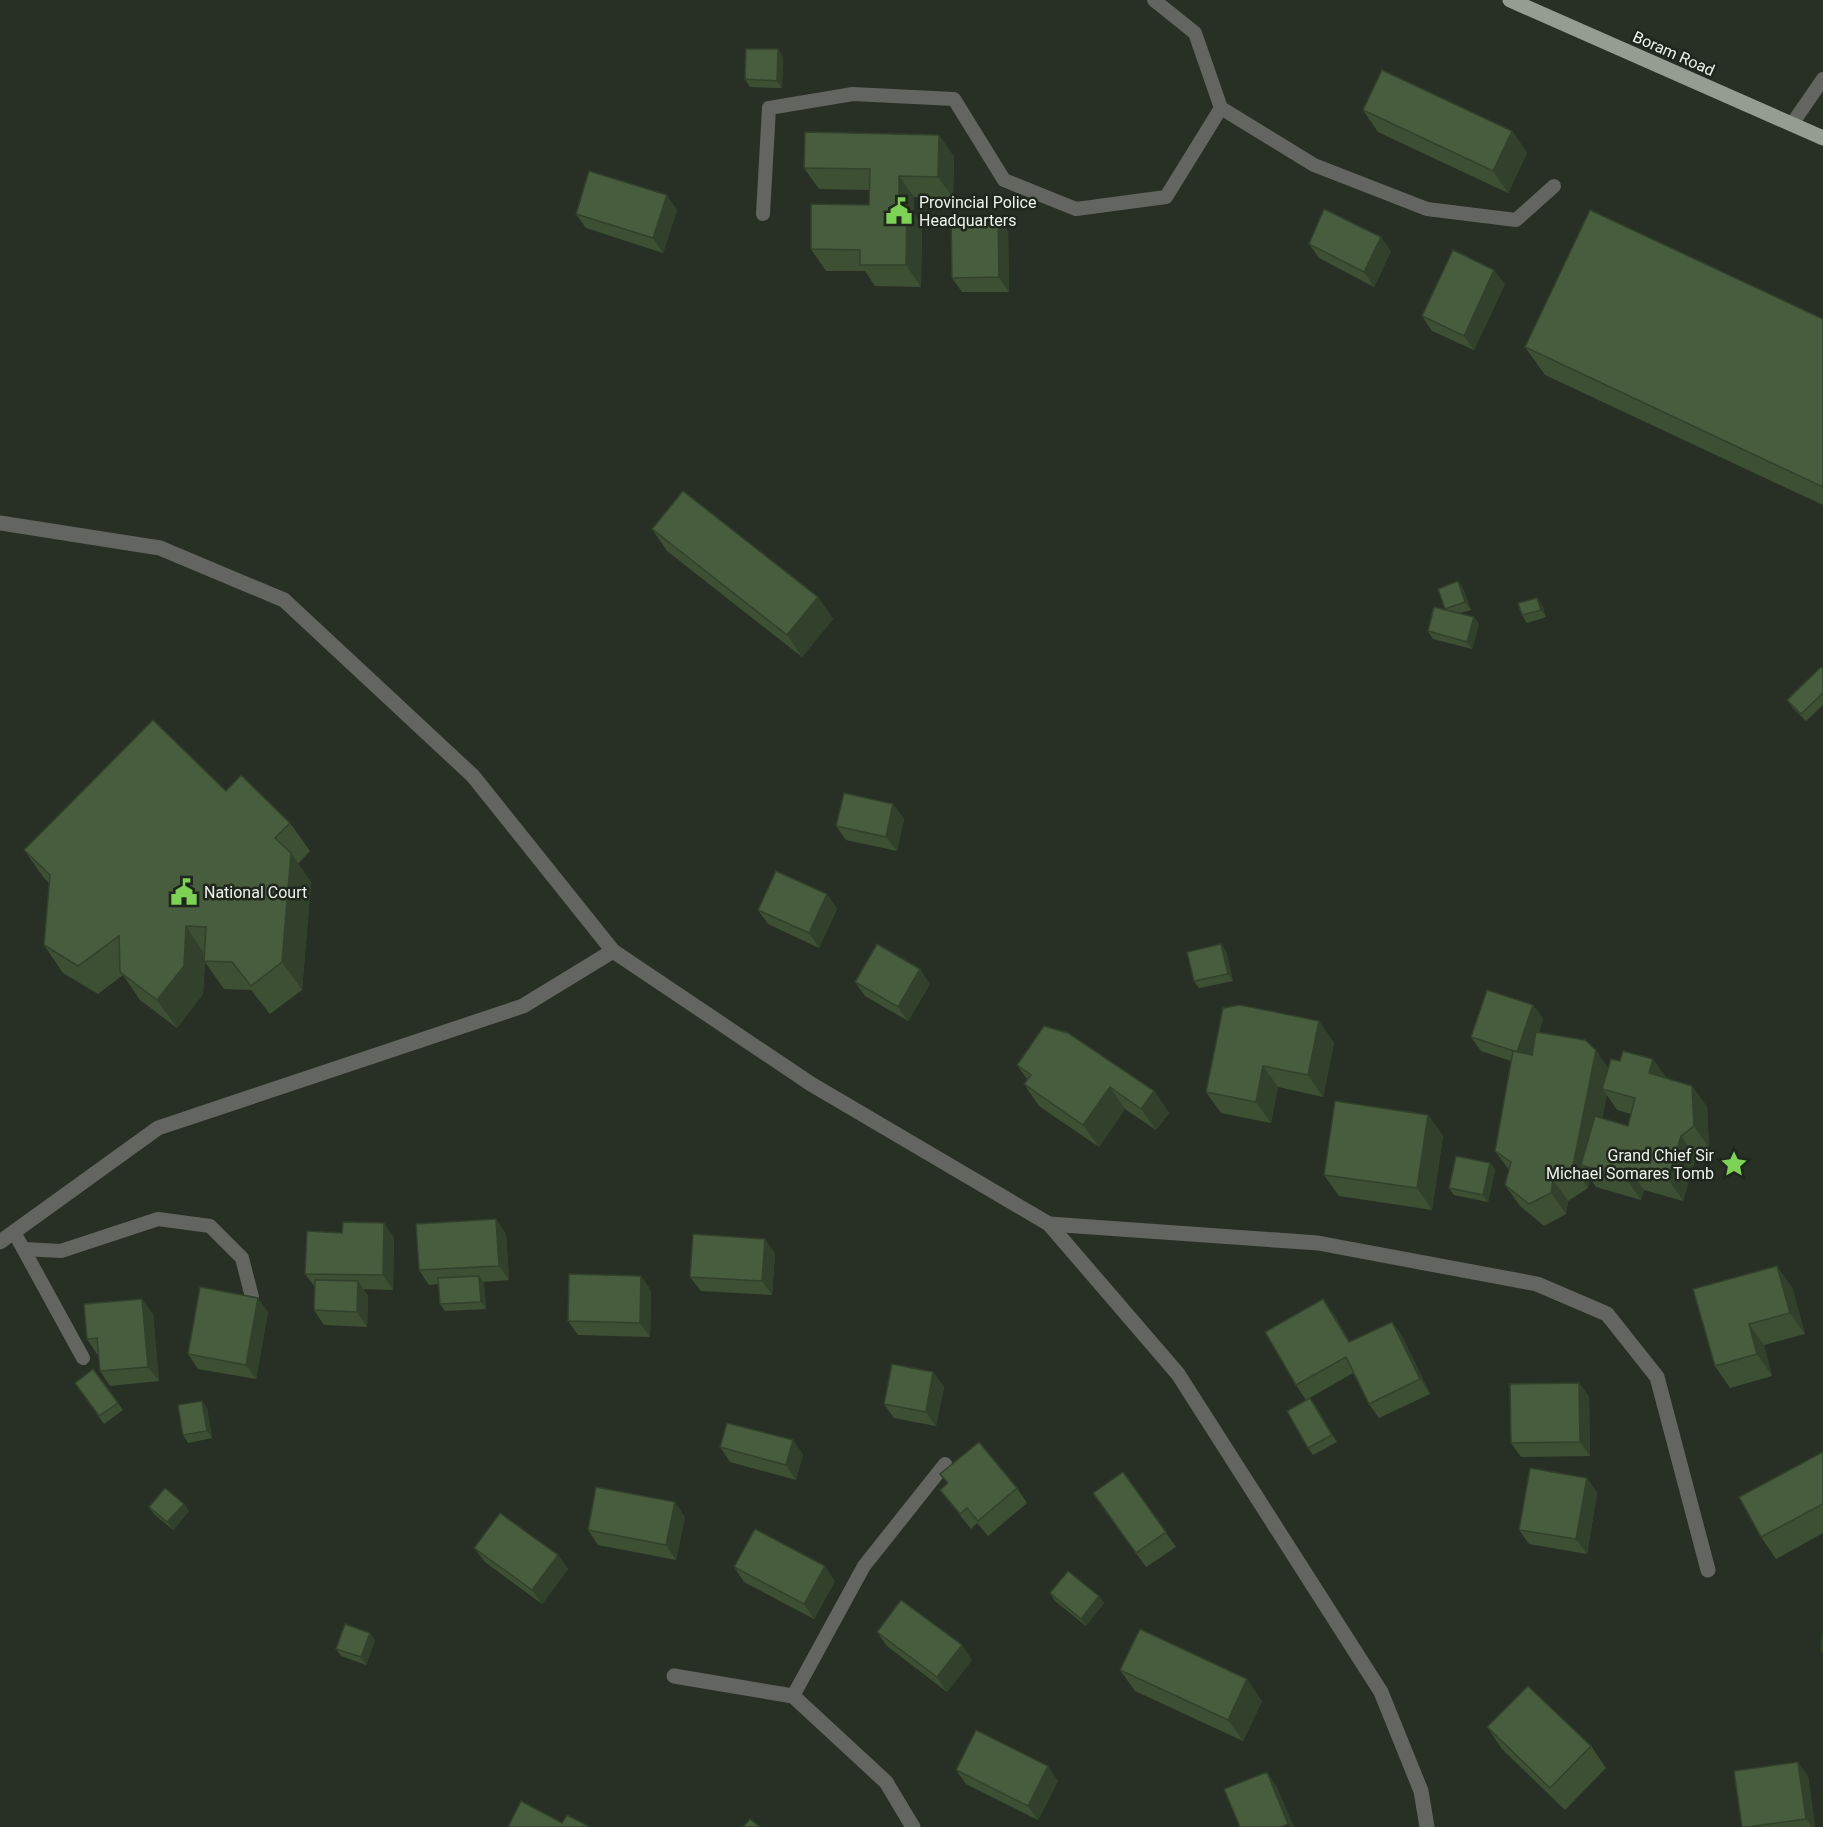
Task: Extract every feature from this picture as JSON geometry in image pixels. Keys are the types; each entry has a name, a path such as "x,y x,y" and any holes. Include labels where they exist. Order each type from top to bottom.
{"main road":[{"name":"Boram Road","path":"1510,0 1823,138"}],"street":[{"path":"0,523 160,548 284,600 473,776 613,951 811,1084 1049,1224 1178,1374 1375,1682 1421,1791 1427,1827"},
{"path":"0,1242 158,1128 523,1006 613,951"},
{"path":"1049,1224 1318,1243 1537,1284 1607,1314 1657,1377 1708,1570"},
{"path":"674,1676 793,1696 886,1782 913,1827"}],"lane":[{"path":"1154,0 1195,33 1221,108 1314,165 1427,209 1516,220 1554,186"},
{"path":"1792,124 1823,79"},
{"path":"763,214 769,108 853,94 954,99 1004,180 1076,209 1166,197 1221,108"},
{"path":"24,1249 61,1251 158,1219 210,1226 242,1258 252,1297"},
{"path":"14,1232 83,1358"},
{"path":"793,1696 864,1566 945,1464"}],"building":[{"path":"746,49 778,49 777,81 745,79"},
{"path":"1382,70 1512,131 1493,171 1363,110"},
{"path":"805,132 939,135 938,177 899,176 899,203 907,203 906,265 860,265 860,250 811,249 811,204 869,205 870,169 804,168"},
{"path":"589,171 667,195 653,238 576,214"},
{"path":"1324,209 1381,237 1364,272 1309,244"},
{"path":"1590,210 1823,319 1823,487 1525,347"},
{"path":"951,217 998,217 999,277 952,278"},
{"path":"1453,250 1494,270 1464,336 1422,316"},
{"path":"683,491 818,597 787,635 652,529"},
{"path":"1458,581 1465,602 1445,609 1438,589"},
{"path":"1537,598 1541,610 1522,615 1518,603"},
{"path":"1434,607 1474,617 1467,642 1428,631"},
{"path":"1821,667 1823,669 1823,693 1801,714 1787,700"},
{"name":"National Court","path":"153,720 226,791 241,775 290,823 275,838 291,853 282,962 251,986 232,962 204,961 206,927 186,926 184,966 157,1000 120,972 119,936 78,966 44,945 50,875 24,850"},
{"path":"844,793 893,804 886,837 836,826"},
{"path":"776,871 827,894 809,933 758,910"},
{"path":"877,944 920,969 898,1007 855,982"},
{"path":"1221,944 1228,974 1194,981 1187,952"},
{"path":"1487,990 1533,1005 1517,1052 1471,1037"},
{"path":"1240,1005 1319,1021 1308,1075 1263,1066 1256,1102 1206,1092 1223,1008"},
{"path":"1044,1026 1068,1033 1154,1091 1141,1109 1110,1087 1083,1125 1024,1084 1031,1075 1017,1065"},
{"path":"1536,1032 1585,1040 1596,1050 1573,1166 1553,1180 1551,1193 1529,1204 1505,1185 1511,1162 1495,1151 1513,1051 1532,1055"},
{"path":"1623,1051 1653,1059 1649,1073 1692,1086 1694,1126 1681,1136 1668,1179 1629,1168 1626,1178 1581,1165 1595,1116 1628,1126 1635,1098 1602,1089 1611,1059 1620,1061"},
{"path":"1335,1101 1428,1115 1417,1188 1324,1175"},
{"path":"1456,1156 1490,1163 1483,1195 1449,1188"},
{"path":"496,1219 499,1266 419,1270 416,1224"},
{"path":"343,1222 384,1223 383,1275 305,1274 307,1231 342,1233"},
{"path":"693,1234 765,1239 762,1281 690,1277"},
{"path":"1777,1266 1790,1313 1749,1324 1757,1354 1715,1366 1693,1289"},
{"path":"569,1274 641,1276 640,1323 568,1321"},
{"path":"479,1276 481,1302 440,1304 438,1278"},
{"path":"315,1280 358,1281 357,1312 314,1310"},
{"path":"200,1287 258,1298 246,1365 188,1354"},
{"path":"142,1299 148,1367 100,1371 97,1338 87,1339 84,1304"},
{"path":"1323,1299 1349,1342 1392,1322 1420,1379 1369,1404 1346,1357 1296,1385 1265,1332"},
{"path":"892,1364 933,1372 926,1412 884,1404"},
{"path":"93,1369 118,1403 99,1416 75,1383"},
{"path":"1579,1383 1580,1442 1511,1443 1510,1384"},
{"path":"1310,1398 1332,1435 1308,1448 1287,1411"},
{"path":"202,1401 207,1431 183,1435 178,1405"},
{"path":"727,1423 793,1440 786,1465 720,1447"},
{"path":"979,1442 1017,1488 978,1521 967,1508 960,1514 940,1490 948,1483 940,1474"},
{"path":"1823,1452 1823,1504 1761,1537 1739,1497"},
{"path":"1530,1468 1587,1478 1576,1539 1519,1530"},
{"path":"1123,1472 1166,1532 1136,1553 1093,1493"},
{"path":"596,1487 675,1502 666,1545 588,1530"},
{"path":"165,1488 184,1504 167,1522 149,1507"},
{"path":"500,1513 558,1555 532,1590 474,1548"},
{"path":"755,1529 825,1566 804,1604 734,1567"},
{"path":"1068,1571 1099,1596 1081,1619 1050,1593"},
{"path":"901,1600 962,1645 937,1677 877,1632"},
{"path":"345,1624 370,1633 361,1657 336,1649"},
{"path":"1140,1629 1247,1679 1228,1720 1120,1670"},
{"path":"1528,1686 1591,1746 1550,1788 1487,1727"},
{"path":"976,1730 1048,1766 1028,1806 956,1770"},
{"path":"1798,1762 1806,1819 1742,1827 1734,1771"},
{"path":"1267,1772 1288,1824 1281,1827 1240,1827 1224,1789"},
{"path":"521,1801 562,1823 567,1815 590,1827 508,1827"},
{"path":"750,1819 760,1827 743,1827"}],"place":[{"name":"Provincial Police Headquarters","path":"899,211"},
{"name":"National Court","path":"184,892"},
{"name":"Grand Chief Sir Michael Somares Tomb","path":"1734,1164"}]}
